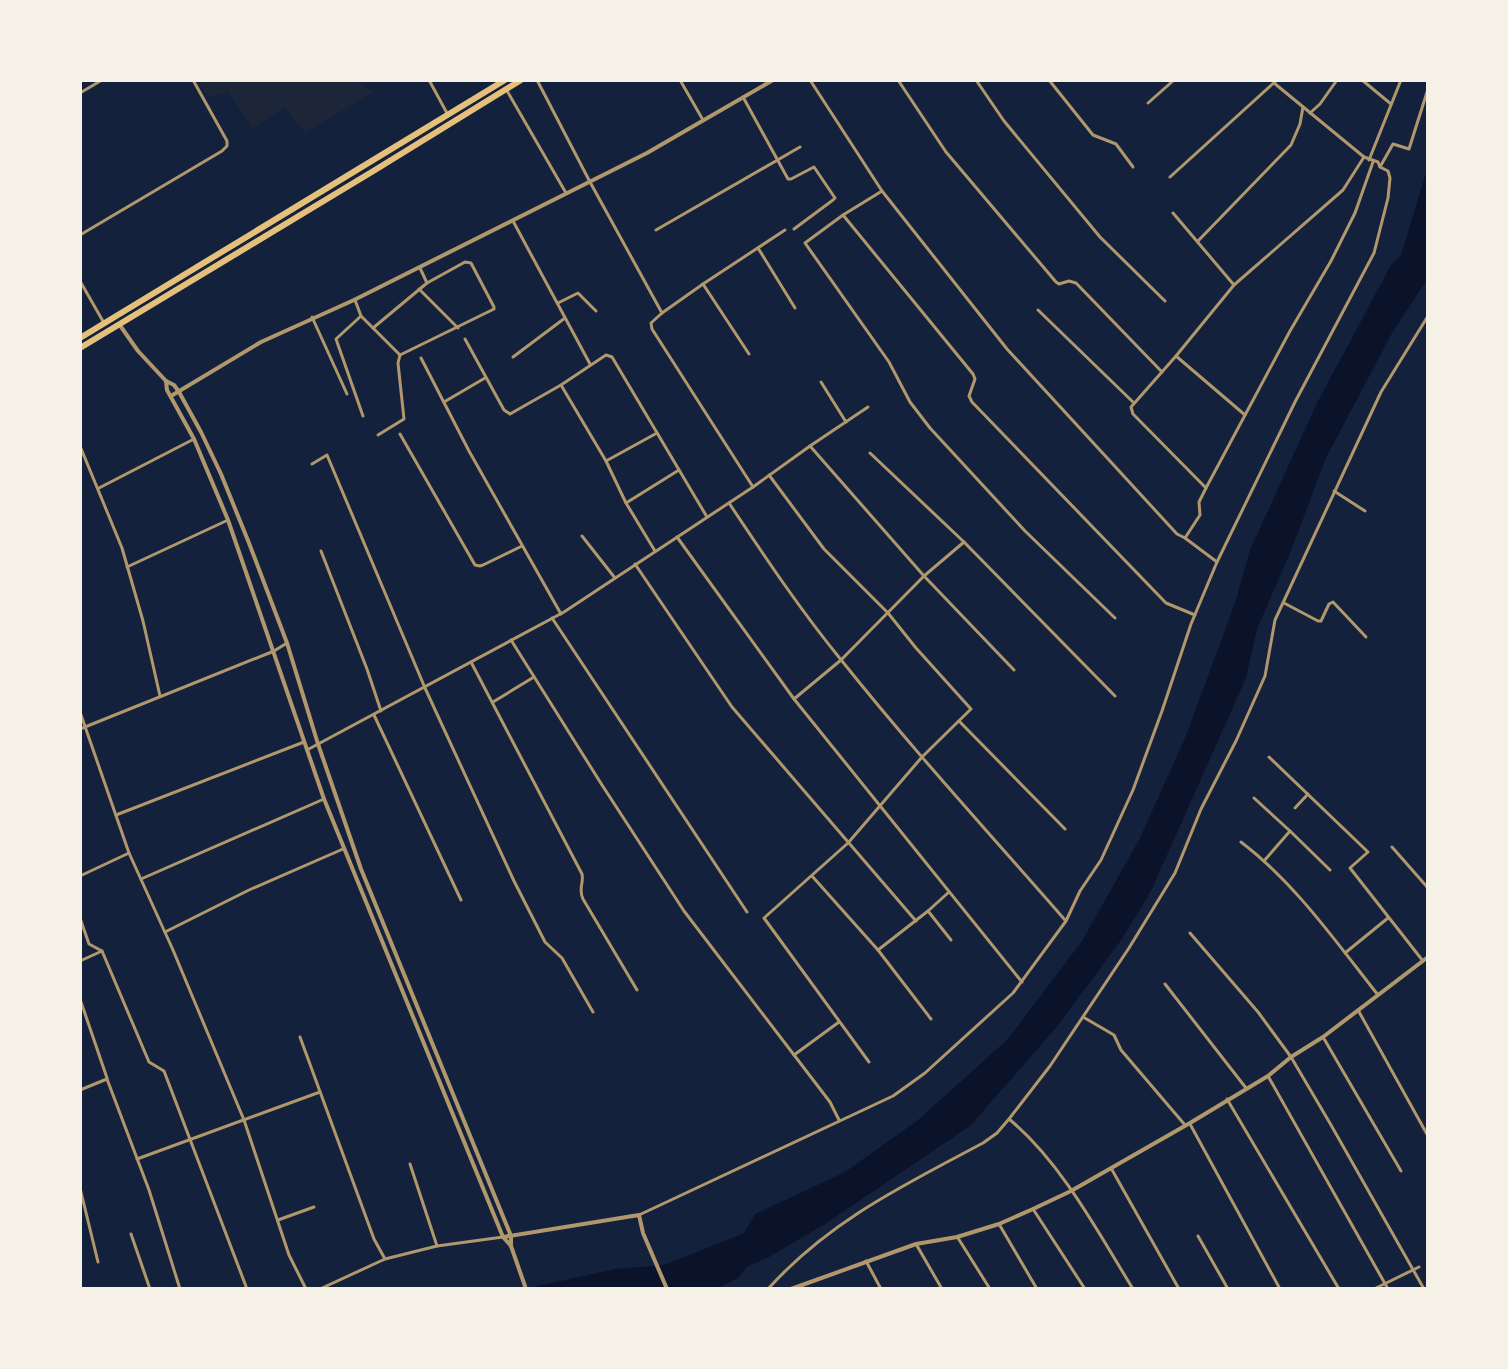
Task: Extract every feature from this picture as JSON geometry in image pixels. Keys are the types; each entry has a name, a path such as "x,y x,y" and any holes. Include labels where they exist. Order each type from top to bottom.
{"highway":[{"path":"80,338 505,80"},
{"path":"80,348 521,80"},
{"path":"360,167 365,177"}],"street":[{"path":"80,93 102,80"},
{"path":"80,235 225,149 227,141 193,80"},
{"path":"429,80 448,115"},
{"path":"537,80 662,313"},
{"path":"680,80 703,120"},
{"path":"810,80 882,191 1007,349 1177,534 1217,562"},
{"path":"898,80 946,152 1056,282 1076,283 1162,372"},
{"path":"976,80 1004,121 1100,237 1165,301"},
{"path":"1049,80 1093,135 1116,144 1133,167"},
{"path":"1148,103 1174,80"},
{"path":"1263,80 1269,88"},
{"path":"1310,113 1337,80"},
{"path":"1362,80 1391,104"},
{"path":"1185,538 1200,515 1199,502 1206,488 1355,213 1401,80"},
{"path":"171,396 261,342 354,300 647,153 770,81"},
{"path":"320,1289 385,1259 437,1246 639,1215 893,1096 925,1073 1022,982 1066,921 1080,891 1101,860 1133,790 1217,562 1295,402 1374,253 1390,178 1388,171 1378,162 1364,157 1276,81 1170,177"},
{"path":"506,89 566,193"},
{"path":"1380,167 1393,144 1409,149 1428,89"},
{"path":"743,97 789,180 813,167 835,198 794,229"},
{"path":"1198,241 1291,145 1303,107"},
{"path":"656,230 800,147"},
{"path":"1206,488 1133,414 1131,407 1234,285 1343,190 1364,157"},
{"path":"882,191 805,243 889,362 910,402 930,428 1025,531 1115,618"},
{"path":"1173,213 1234,285"},
{"path":"843,215 973,374 975,379 969,396 972,402 1166,603 1195,615"},
{"path":"513,221 590,364"},
{"path":"753,487 651,323 785,230"},
{"path":"758,248 795,308"},
{"path":"373,328 427,283 465,262 471,263 494,309 400,355"},
{"path":"419,267 427,283"},
{"path":"80,281 104,323"},
{"path":"703,284 749,354"},
{"path":"419,289 458,328"},
{"path":"558,303 578,293 596,311"},
{"path":"354,300 361,316 400,355"},
{"path":"1038,310 1134,403"},
{"path":"361,316 336,339 363,416"},
{"path":"768,1289 817,1241 883,1196 997,1133 1050,1066 1175,873 1201,809 1265,676 1275,620 1381,392 1428,316"},
{"path":"312,317 347,394"},
{"path":"513,357 565,318"},
{"path":"119,324 138,351 179,392 227,488 287,643 361,869 511,1236 511,1246 526,1289"},
{"path":"465,339 504,410 510,414 606,355 612,357 707,517"},
{"path":"378,435 404,419 398,363 400,355"},
{"path":"1176,356 1245,415"},
{"path":"421,358 469,451 561,614"},
{"path":"444,402 485,378"},
{"path":"166,381 167,390 194,439 228,520 324,799 503,1237 511,1246"},
{"path":"821,382 846,422"},
{"path":"561,385 655,551"},
{"path":"307,750 561,614 868,407"},
{"path":"606,461 657,433"},
{"path":"400,434 475,565 483,565 522,546"},
{"path":"99,488 194,439"},
{"path":"80,446 114,526 143,621 160,696"},
{"path":"810,446 924,576 1014,670"},
{"path":"870,453 964,542 1115,696"},
{"path":"312,464 327,455 425,688 514,881 545,942 562,958 593,1012"},
{"path":"626,503 679,470"},
{"path":"769,475 824,549 888,613 971,709 922,757 848,843 764,918 869,1062"},
{"path":"1334,491 1365,511"},
{"path":"729,503 841,660 1066,921"},
{"path":"127,567 228,520"},
{"path":"582,536 615,578"},
{"path":"677,537 794,699 1022,982"},
{"path":"794,699 841,660 924,576 964,542"},
{"path":"321,551 381,711"},
{"path":"635,564 732,707 916,921"},
{"path":"1284,603 1321,621 1333,602 1366,637"},
{"path":"552,618 747,912"},
{"path":"511,640 684,911 830,1102 839,1120"},
{"path":"80,729 274,651 287,643"},
{"path":"471,662 582,874 580,889 583,899 637,990"},
{"path":"492,703 534,677"},
{"path":"80,712 129,853 244,1120 289,1255 306,1289"},
{"path":"374,715 461,900"},
{"path":"959,721 1065,829"},
{"path":"116,815 304,742"},
{"path":"791,1289 807,1286 916,1244 957,1237 999,1224 1071,1191 1268,1076 1426,959 1388,918 1350,868 1368,852 1269,757"},
{"path":"1295,808 1308,794"},
{"path":"1254,798 1330,870"},
{"path":"141,879 324,799"},
{"path":"1264,861 1290,831"},
{"path":"1241,842 1297,894 1378,995"},
{"path":"1392,847 1428,888"},
{"path":"165,932 344,848"},
{"path":"80,876 129,853"},
{"path":"812,876 878,950 931,1019"},
{"path":"878,950 949,892"},
{"path":"928,911 951,940"},
{"path":"80,918 89,944 102,951 149,1062 164,1071 247,1289"},
{"path":"1345,953 1388,918"},
{"path":"1190,933 1258,1012 1291,1057 1424,1289"},
{"path":"80,961 102,951"},
{"path":"1165,984 1246,1088"},
{"path":"80,999 149,1190 180,1289"},
{"path":"1358,1010 1428,1136"},
{"path":"1083,1017 1114,1035 1121,1050 1187,1124 1280,1289"},
{"path":"794,1055 839,1022"},
{"path":"300,1037 374,1239 385,1259"},
{"path":"1323,1037 1401,1171"},
{"path":"1268,1076 1388,1289"},
{"path":"80,1090 107,1079"},
{"path":"137,1159 320,1092"},
{"path":"1227,1099 1339,1289"},
{"path":"1009,1119 1030,1136 1071,1191 1133,1289"},
{"path":"410,1164 437,1246"},
{"path":"1111,1168 1179,1289"},
{"path":"80,1188 98,1262"},
{"path":"278,1220 314,1207"},
{"path":"1033,1209 1085,1289"},
{"path":"639,1215 643,1233 667,1289"},
{"path":"999,1224 1037,1289"},
{"path":"131,1234 150,1289"},
{"path":"1198,1236 1228,1289"},
{"path":"957,1237 990,1289"},
{"path":"916,1244 942,1289"},
{"path":"866,1261 881,1289"},
{"path":"1374,1289 1419,1267"}],"shaded area":[{"path":"197,80 353,80 373,92 305,133 284,107 252,129 228,91 208,98"},
{"path":"1428,166 1428,278 1392,333 1326,458 1257,629 1246,678 1151,891 1122,939 1055,1029 970,1126 825,1224 747,1267 738,1278 717,1289 524,1289 615,1269 664,1265 744,1233 755,1214 845,1172 918,1120 1008,1039 1082,941 1139,840 1185,738 1235,603 1250,550 1317,403 1391,265 1401,255"}]}
